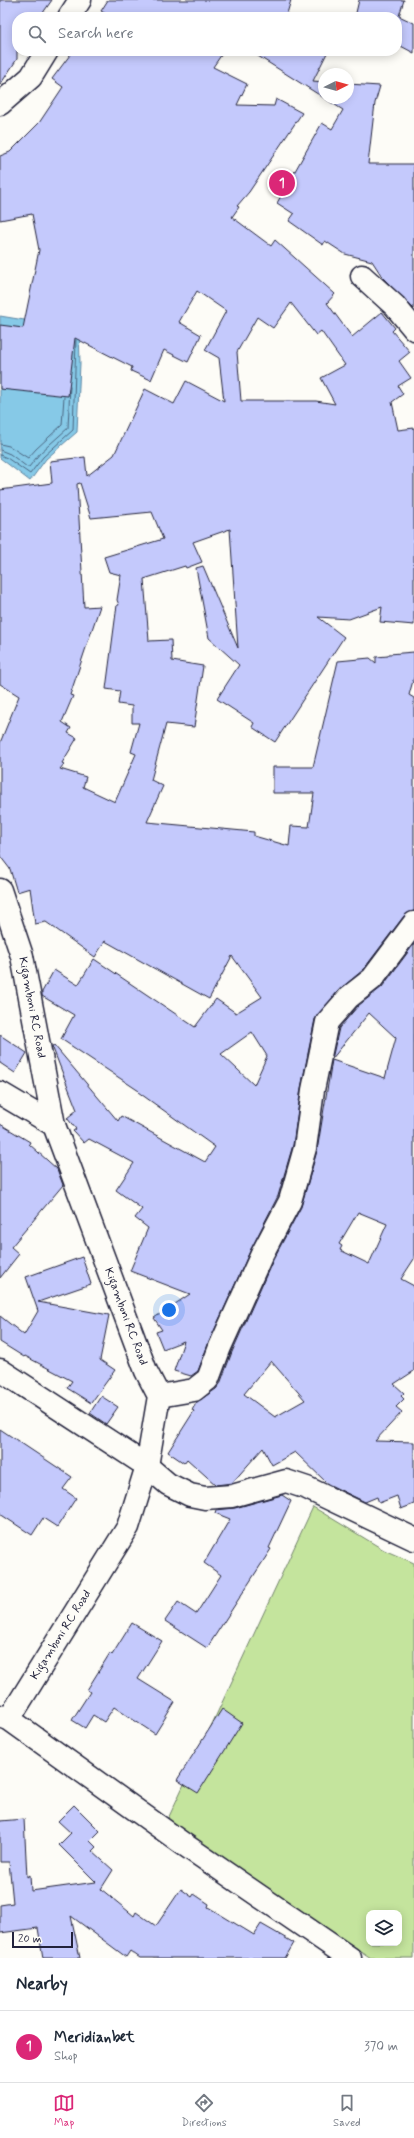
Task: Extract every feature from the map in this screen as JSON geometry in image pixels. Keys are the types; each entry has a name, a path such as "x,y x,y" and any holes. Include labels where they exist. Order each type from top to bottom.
{"street":[{"path":"72,12 80,0"},
{"path":"0,104 31,77 44,56"},
{"path":"362,276 394,306 414,329"},
{"name":"Kigamboni RC Road","path":"0,890 22,956 54,1125 146,1371 159,1396 148,1466 128,1527 5,1717"},
{"path":"159,1396 194,1390 208,1379 220,1347 259,1262 290,1201 305,1148 313,1090 327,1022 349,997 372,979 414,923"},
{"path":"0,1093 54,1125"},
{"path":"0,1370 148,1466 168,1484 190,1495 205,1498 232,1496 286,1481 307,1488 414,1539"},
{"path":"5,1717 182,1843 350,1958"}],"green space":[{"path":"313,1507 384,1550 414,1563 414,1958 371,1958 166,1823"}],"water":[{"path":"0,316 79,329 80,363 77,432 46,459 30,481 0,458"}],"building":[{"path":"0,0 52,0 44,12 12,12 12,56 17,56 17,59 0,85"},
{"path":"108,0 291,0 287,12 101,11"},
{"path":"359,0 404,0 400,12 356,12"},
{"path":"402,17 414,23 414,53 402,47"},
{"path":"69,56 221,56 213,67 247,84 237,105 274,106 276,99 302,113 249,192 237,206 239,207 232,217 271,246 275,240 335,294 327,303 352,337 382,312 395,328 392,331 410,352 399,361 411,378 398,386 403,394 392,402 398,430 414,428 414,625 380,622 382,607 349,619 318,617 344,637 275,742 252,727 254,723 217,699 239,665 209,638 196,568 203,566 238,648 230,529 193,542 202,562 186,568 185,566 144,579 149,641 171,640 172,661 203,666 194,727 166,724 151,780 163,786 147,822 254,832 254,836 289,846 291,826 309,827 314,793 273,793 273,767 313,767 338,661 370,658 376,663 376,657 388,656 389,654 414,652 414,677 409,695 414,698 414,911 404,916 363,970 340,989 315,1019 301,1088 293,1145 278,1196 251,1249 209,1342 198,1371 191,1376 174,1371 184,1341 163,1349 156,1332 162,1330 154,1318 190,1294 130,1271 148,1228 135,1218 142,1209 116,1190 134,1163 89,1139 84,1143 73,1131 76,1129 67,1118 77,1110 52,1046 54,1045 118,1121 121,1116 205,1162 215,1147 138,1092 139,1091 61,1039 74,1015 42,996 42,992 54,970 78,985 94,959 195,1027 216,999 236,1013 262,997 232,956 209,999 105,941 95,957 46,922 35,924 30,888 17,892 10,869 0,856 0,743 19,696 0,684 0,490 52,483 50,461 85,457 87,476 114,455 145,389 174,404 186,381 224,401 219,358 205,350 226,311 197,291 179,322 201,335 188,362 164,350 151,380 131,371 132,367 75,338 68,396 0,389 0,325 23,328 39,250 32,214 0,220 0,156 10,152 39,123 63,87 52,79","holes":["291,303 316,335 321,331 345,365 321,378 335,404 316,401 241,401 237,352 257,317 273,328","80,483 91,518 152,512 163,539 104,557 109,572 121,575 117,600 119,605 117,605 106,689 120,691 118,704 132,706 132,723 139,723 131,752 136,754 115,802 83,787 86,777 60,769 77,738 68,733 71,728 62,722 73,696 70,695 100,606 84,607 77,484","252,1032 267,1056 254,1085 221,1054"]},
{"path":"258,56 326,56 320,68 318,68 313,81 318,81 318,94"},
{"path":"354,84 380,86 375,103 368,164 414,164 414,309 383,278 372,261 345,254 325,241 323,245 289,221 294,214 277,203 322,123 332,129 343,110 334,104 354,104"},
{"path":"414,944 414,1259 401,1279 414,1286 414,1371 394,1384 404,1393 401,1396 404,1399 396,1407 402,1412 375,1441 414,1442 414,1504 401,1509 397,1496 379,1503 377,1497 365,1502 328,1484 295,1452 272,1465 263,1448 232,1483 216,1485 187,1459 184,1463 168,1452 194,1411 192,1410 197,1402 216,1389 220,1384 232,1352 273,1260 301,1207 317,1151 332,1060 385,1078 396,1038 369,1013 332,1059 339,1028 358,1006 382,987","holes":["358,1212 387,1224 369,1264 340,1250 342,1246 339,1244","271,1361 305,1400 275,1417 244,1394"]},
{"path":"0,1035 27,1053 15,1073 0,1063"},
{"path":"0,1124 30,1142 29,1144 57,1169 63,1185 11,1247 19,1254 0,1278"},
{"path":"82,1257 91,1284 38,1302 109,1315 100,1360 115,1370 91,1403 67,1388 72,1381 25,1356 24,1357 0,1342 0,1316 24,1335 38,1311 26,1277"},
{"path":"101,1396 118,1407 106,1424 90,1413"},
{"path":"0,1429 72,1477 63,1489 76,1498 57,1527 43,1518 32,1535 0,1514"},
{"path":"282,1495 291,1501 269,1548 271,1549 207,1648 165,1621 178,1602 196,1614 221,1575 204,1563 230,1519 215,1513 216,1510 235,1508"},
{"path":"132,1623 162,1641 138,1679 175,1702 155,1734 114,1707 104,1722 93,1715 85,1728 72,1720 90,1692 87,1690 110,1653 112,1655"},
{"path":"222,1709 242,1723 198,1793 177,1780"},
{"path":"74,1805 100,1831 90,1841 96,1847 92,1851 113,1870 101,1889 134,1916 136,1912 156,1926 181,1889 192,1897 194,1894 209,1904 208,1907 254,1935 261,1924 294,1943 285,1958 140,1958 130,1951 126,1957 71,1916 80,1958 43,1958 38,1928 0,1933 0,1905 13,1903 9,1862 0,1862 0,1821 24,1819 27,1877 30,1875 31,1891 96,1882 59,1845 71,1833 58,1821"}],"place":[{"name":"Meridianbet","path":"282,183"}]}
